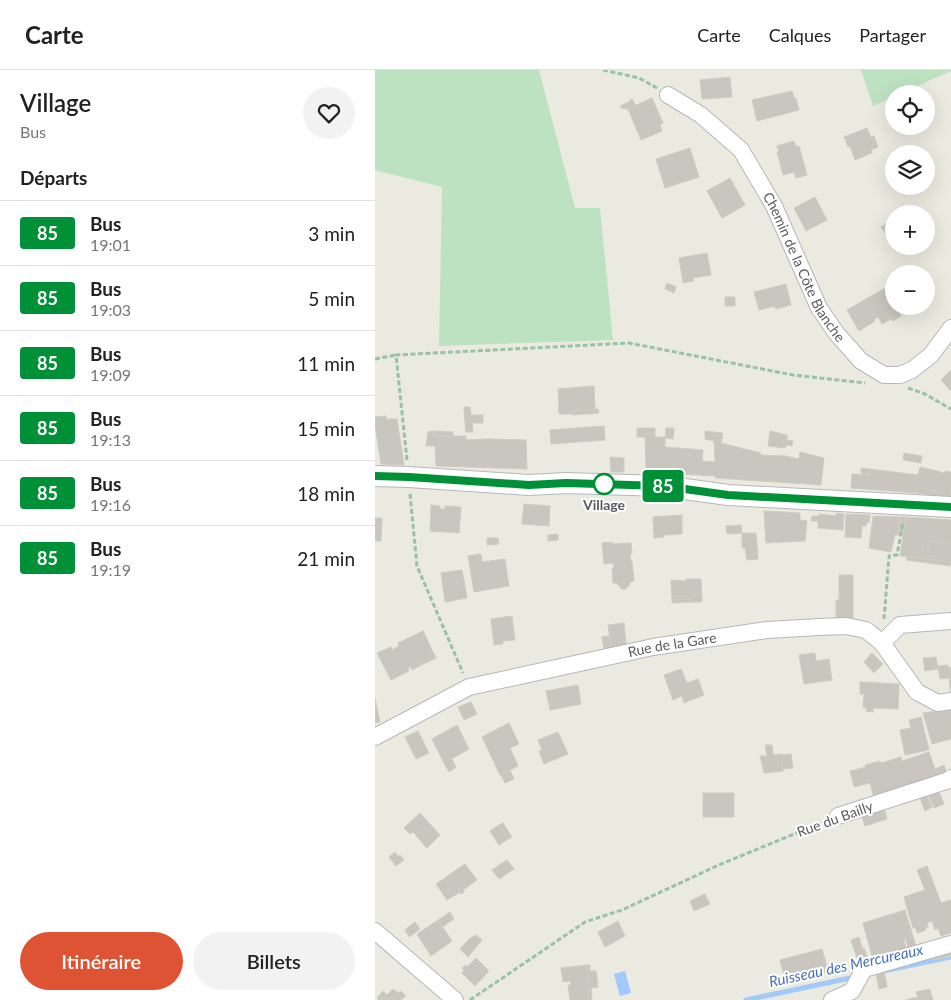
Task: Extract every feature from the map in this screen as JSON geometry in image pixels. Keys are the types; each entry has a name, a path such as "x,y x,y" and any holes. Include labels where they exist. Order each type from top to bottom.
{"street":[{"name":"Chemin de la Côte Blanche","path":"668,95 701,115 741,150 774,206 819,308 837,334 861,361 884,375 900,376 912,370 931,355 951,328"},
{"path":"375,476 529,485 566,483 663,486 728,495 951,507"},
{"path":"882,643 900,625 951,621"},
{"name":"Rue de la Gare","path":"375,737 469,688 653,647 767,630 846,626 866,630 882,643 917,692 938,704 951,701"},
{"name":"Rue du Bailly","path":"838,816 951,778"},
{"path":"375,931 455,1000"},
{"path":"832,1000 852,991 864,969 951,944"}],"path":[{"path":"603,70 639,78 668,95"},
{"path":"375,359 396,355 629,343 793,375 873,383"},
{"path":"396,355 409,477"},
{"path":"907,388 925,394 951,409"},
{"path":"411,503 417,566 469,688"},
{"path":"884,623 889,556 897,554 905,504"},
{"name":"Rue du Bailly","path":"470,1000 585,922 622,910 721,864 838,816"}],"green space":[{"path":"375,70 539,70 575,208 600,208 613,340 439,346 442,187 375,170"},
{"path":"861,70 951,70 920,85 885,85 885,101 873,106"}],"water":[{"path":"625,971 631,993 620,996 614,974"}],"building":[{"path":"730,77 732,97 702,99 700,80"},
{"path":"792,91 799,110 757,121 752,100"},
{"path":"652,98 663,123 660,125 662,131 641,140 628,109"},
{"path":"632,99 636,106 628,109 621,108 620,106"},
{"path":"867,128 871,137 874,136 878,147 871,150 872,153 855,160 850,146 848,147 844,137"},
{"path":"794,141 796,147 799,146 807,175 796,178 794,172 783,175 777,152 779,152 777,146"},
{"path":"690,148 699,177 665,188 656,159"},
{"path":"730,178 745,205 722,218 707,191"},
{"path":"815,197 827,220 806,231 794,208"},
{"path":"885,225 885,233 881,227"},
{"path":"707,253 711,275 693,278 694,281 683,283 679,258"},
{"path":"667,283 676,287 674,293 665,289"},
{"path":"786,284 791,305 776,309 775,306 759,310 754,292"},
{"path":"885,288 885,315 889,315 891,319 882,324 878,317 859,331 847,310"},
{"path":"725,297 735,297 735,306 725,306"},
{"path":"889,315 900,315 901,316 893,321"},
{"path":"951,370 951,391 941,380"},
{"path":"594,386 595,409 572,411 572,414 559,414 558,389"},
{"path":"464,407 470,407 471,415 483,415 483,423 465,423"},
{"path":"598,409 599,413 572,415 572,411"},
{"path":"386,416 386,419 397,419 404,465 381,464 375,417"},
{"path":"465,423 472,423 473,432 466,432"},
{"path":"604,426 605,440 551,444 550,430"},
{"path":"637,428 655,428 655,434 645,434 645,437 637,437"},
{"path":"666,428 674,428 673,439 665,438"},
{"path":"434,431 453,432 453,436 434,436"},
{"path":"434,431 434,436 466,436 466,440 526,440 527,469 436,466 435,446 426,446 428,432"},
{"path":"705,431 723,433 721,443 761,453 760,455 785,456 799,459 800,452 824,458 821,485 646,472 645,434 665,437 665,447 703,450 702,461 715,462 714,441 705,439"},
{"path":"770,431 787,435 787,440 793,441 792,446 786,445 785,448 768,446"},
{"path":"904,453 922,456 921,463 903,460"},
{"path":"610,457 624,458 624,472 611,472"},
{"path":"920,467 945,473 945,471 951,472 951,496 939,496 940,493 918,487 916,493 851,488 852,474 869,475 861,473 861,468 918,475"},
{"path":"918,487 940,493 939,496 916,493"},
{"path":"524,504 550,506 549,526 522,524"},
{"path":"431,505 440,506 440,509 445,509 445,506 461,507 459,533 430,531"},
{"path":"764,511 800,513 800,520 807,521 805,541 766,543"},
{"path":"836,513 844,514 843,530 818,528 818,521 811,521 812,516 819,516 819,514 836,516"},
{"path":"846,514 870,515 869,523 867,522 866,526 862,526 861,538 845,537"},
{"path":"682,515 682,534 664,535 664,537 654,538 653,517"},
{"path":"873,516 901,517 898,535 895,535 891,552 869,548"},
{"path":"901,517 906,517 903,535 898,535"},
{"path":"906,517 951,520 951,544 929,541 926,559 900,556"},
{"path":"375,518 382,518 381,541 375,541"},
{"path":"741,525 742,533 727,534 726,526"},
{"path":"742,533 756,533 758,559 747,560 745,548 742,548"},
{"path":"558,534 558,540 548,541 548,535"},
{"path":"487,538 498,538 499,544 487,545"},
{"path":"929,541 951,544 951,562 926,559"},
{"path":"612,542 612,544 631,543 632,553 630,553 634,581 630,582 626,589 622,589 617,583 613,583 613,563 604,564 602,543"},
{"path":"481,554 482,562 505,559 509,586 474,592 468,556"},
{"path":"907,557 951,562 951,566 906,560"},
{"path":"462,570 467,598 445,602 441,573"},
{"path":"839,575 853,575 853,622 836,621 836,600 839,600"},
{"path":"686,579 701,579 702,602 692,602 692,599 672,600 671,580 686,581"},
{"path":"692,599 692,602 672,603 672,600"},
{"path":"512,616 515,640 503,641 503,644 494,645 491,619"},
{"path":"624,623 626,645 611,648 608,625"},
{"path":"423,631 432,650 430,657 420,662 421,665 412,670 411,667 408,668 409,671 391,680 377,653 391,647 392,650 399,646 398,643"},
{"path":"610,636 611,648 604,649 602,637"},
{"path":"432,650 436,658 421,665 420,662 430,657"},
{"path":"815,653 816,661 829,659 832,680 804,684 799,655"},
{"path":"872,653 883,664 874,673 864,662"},
{"path":"936,657 938,669 925,671 923,658"},
{"path":"948,665 948,668 951,667 951,697 949,678 940,679 938,666"},
{"path":"681,669 687,683 698,679 704,695 684,703 682,696 673,700 664,675"},
{"path":"860,682 899,684 898,709 873,708 873,712 866,711 867,708 863,707 864,694 860,694"},
{"path":"578,685 581,704 550,710 546,691"},
{"path":"375,698 380,722 375,723"},
{"path":"471,702 477,714 464,720 458,707"},
{"path":"951,709 951,739 932,744 923,713"},
{"path":"921,717 929,750 905,755 900,730 911,728 909,720"},
{"path":"509,723 519,744 510,748 518,766 500,775 482,737"},
{"path":"457,725 469,749 444,763 432,739"},
{"path":"418,731 429,753 416,759 405,737"},
{"path":"558,732 568,754 544,764 539,751 542,750 538,740"},
{"path":"765,745 772,745 773,755 781,754 783,771 764,773 760,756 767,756"},
{"path":"929,752 935,769 944,765 947,775 875,802 870,783 854,787 850,771 880,761 881,763 901,757 902,761"},
{"path":"791,754 793,768 783,769 781,755"},
{"path":"451,758 456,767 449,772 444,763"},
{"path":"510,770 514,779 505,783 501,775"},
{"path":"938,789 944,804 934,808 928,794"},
{"path":"703,793 734,793 734,817 703,817"},
{"path":"927,795 932,807 925,811 920,798"},
{"path":"882,806 887,819 865,826 861,814"},
{"path":"420,813 440,835 427,848 413,832 410,834 404,828"},
{"path":"503,823 512,837 508,839 499,825"},
{"path":"499,825 508,839 499,845 490,831"},
{"path":"395,852 398,857 400,855 404,860 396,866 389,857"},
{"path":"507,860 514,869 499,879 492,870"},
{"path":"465,864 477,880 463,890 464,892 461,894 460,892 447,900 436,884"},
{"path":"927,866 941,903 951,900 951,933 941,936 938,928 935,930 932,921 927,923 928,927 925,928 926,930 917,933 915,927 913,928 904,897 925,890 917,870"},
{"path":"705,894 710,904 694,911 690,901"},
{"path":"905,910 916,946 908,948 906,939 904,940 907,951 873,960 863,923"},
{"path":"450,912 454,919 442,927 438,920"},
{"path":"438,920 452,941 431,956 417,934"},
{"path":"618,921 625,936 605,947 598,932"},
{"path":"415,922 420,929 409,937 405,930"},
{"path":"476,935 482,940 468,957 460,949 469,939"},
{"path":"859,937 869,961 859,964 851,940"},
{"path":"822,949 827,967 785,980 780,960"},
{"path":"951,952 951,956 933,960 931,953"},
{"path":"476,958 489,971 475,986 462,973 464,970 462,968 466,965 467,967"},
{"path":"587,965 589,1000 570,1000 568,985 571,985 570,981 563,982 561,968"},
{"path":"587,965 590,965 590,971 596,971 598,987 591,988 592,1000 589,1000"},
{"path":"827,967 828,972 786,983 785,980"},
{"path":"884,972 887,987 879,989 876,973"},
{"path":"393,989 398,993 401,991 406,996 401,1000 379,1000 377,998 383,991 387,995"},
{"path":"930,989 931,994 918,997 916,992"},
{"path":"931,994 933,1000 906,1000 918,997"}],"waterway":[{"name":"Ruisseau des Mercureaux","path":"883,971 951,957"},
{"name":"Ruisseau des Mercureaux","path":"746,1000 855,977"}],"bus line":[{"name":"85","path":"375,476 529,485 566,483 663,486 728,495 951,507"}],"place":[{"name":"Village","path":"604,484"}]}
